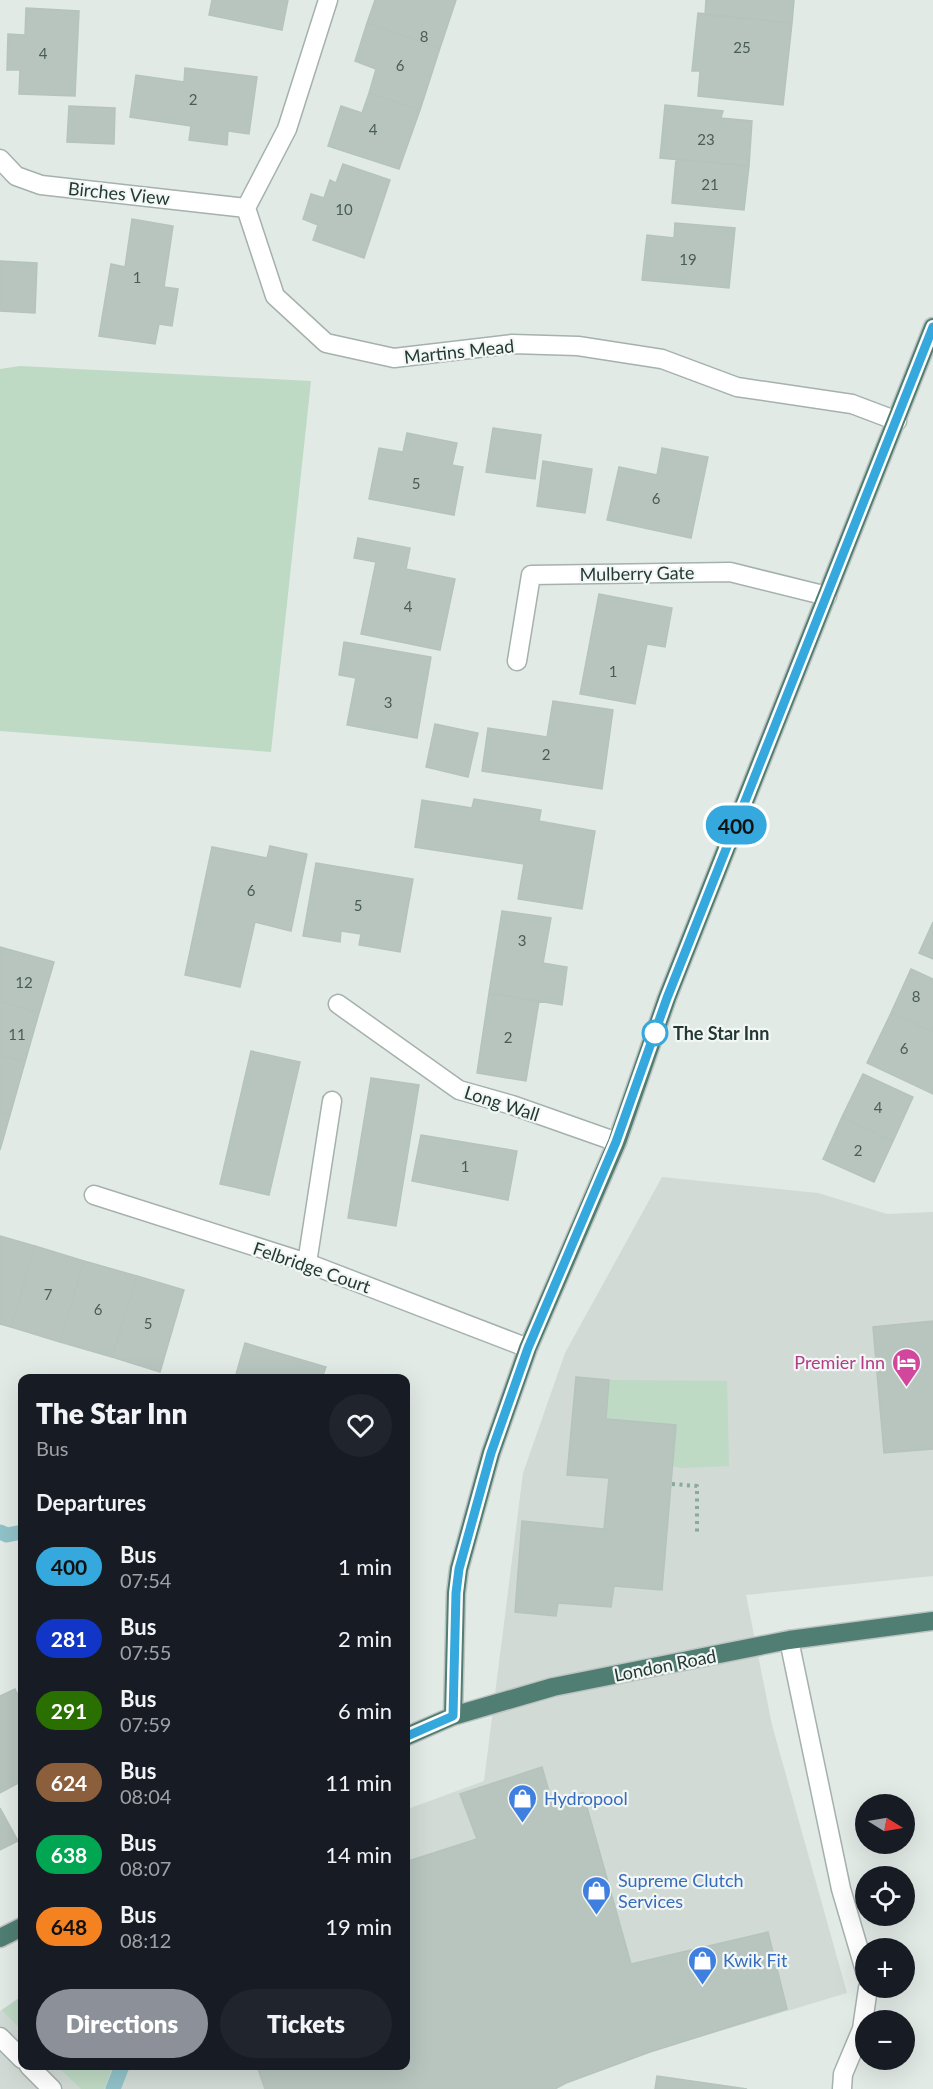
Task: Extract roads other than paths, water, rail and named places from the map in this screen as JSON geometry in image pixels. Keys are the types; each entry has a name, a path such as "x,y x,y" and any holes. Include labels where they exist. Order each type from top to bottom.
{"highway":[{"path":"453,1716 456,1593 459,1569 491,1453 528,1348 616,1142 667,998 933,327"},
{"name":"London Road","path":"410,1735 453,1716 553,1687 789,1640 933,1621"},
{"path":"0,1938 18,1929"}],"street":[{"path":"246,208 287,129 328,0"},
{"name":"Birches View","path":"0,159 16,176 41,185 246,208"},
{"name":"Martins Mead","path":"246,208 275,296 326,343 394,358 512,344 578,346 662,359 737,387 852,404 897,421"},
{"name":"Mulberry Gate","path":"517,661 531,575 730,572 827,596"},
{"name":"Long Wall","path":"338,1004 459,1090 512,1105 616,1142"},
{"path":"307,1263 332,1101"},
{"name":"Felbridge Court","path":"94,1195 307,1263 528,1348"},
{"path":"789,1640 841,1889 855,1938"},
{"path":"842,2089 843,2074 862,2029 867,1998"},
{"path":"0,2037 18,2055"},
{"path":"33,2070 52,2089"}],"waterway":[{"path":"0,1532 7,1535 18,1533"},
{"path":"113,2089 120,2070"}],"place":[{"name":"The Star Inn","path":"655,1033"},
{"name":"Premier Inn","path":"906,1388"},
{"name":"Hydropool","path":"523,1824"},
{"name":"Supreme Clutch Services","path":"597,1916"},
{"name":"Kwik Fit","path":"702,1986"}]}
